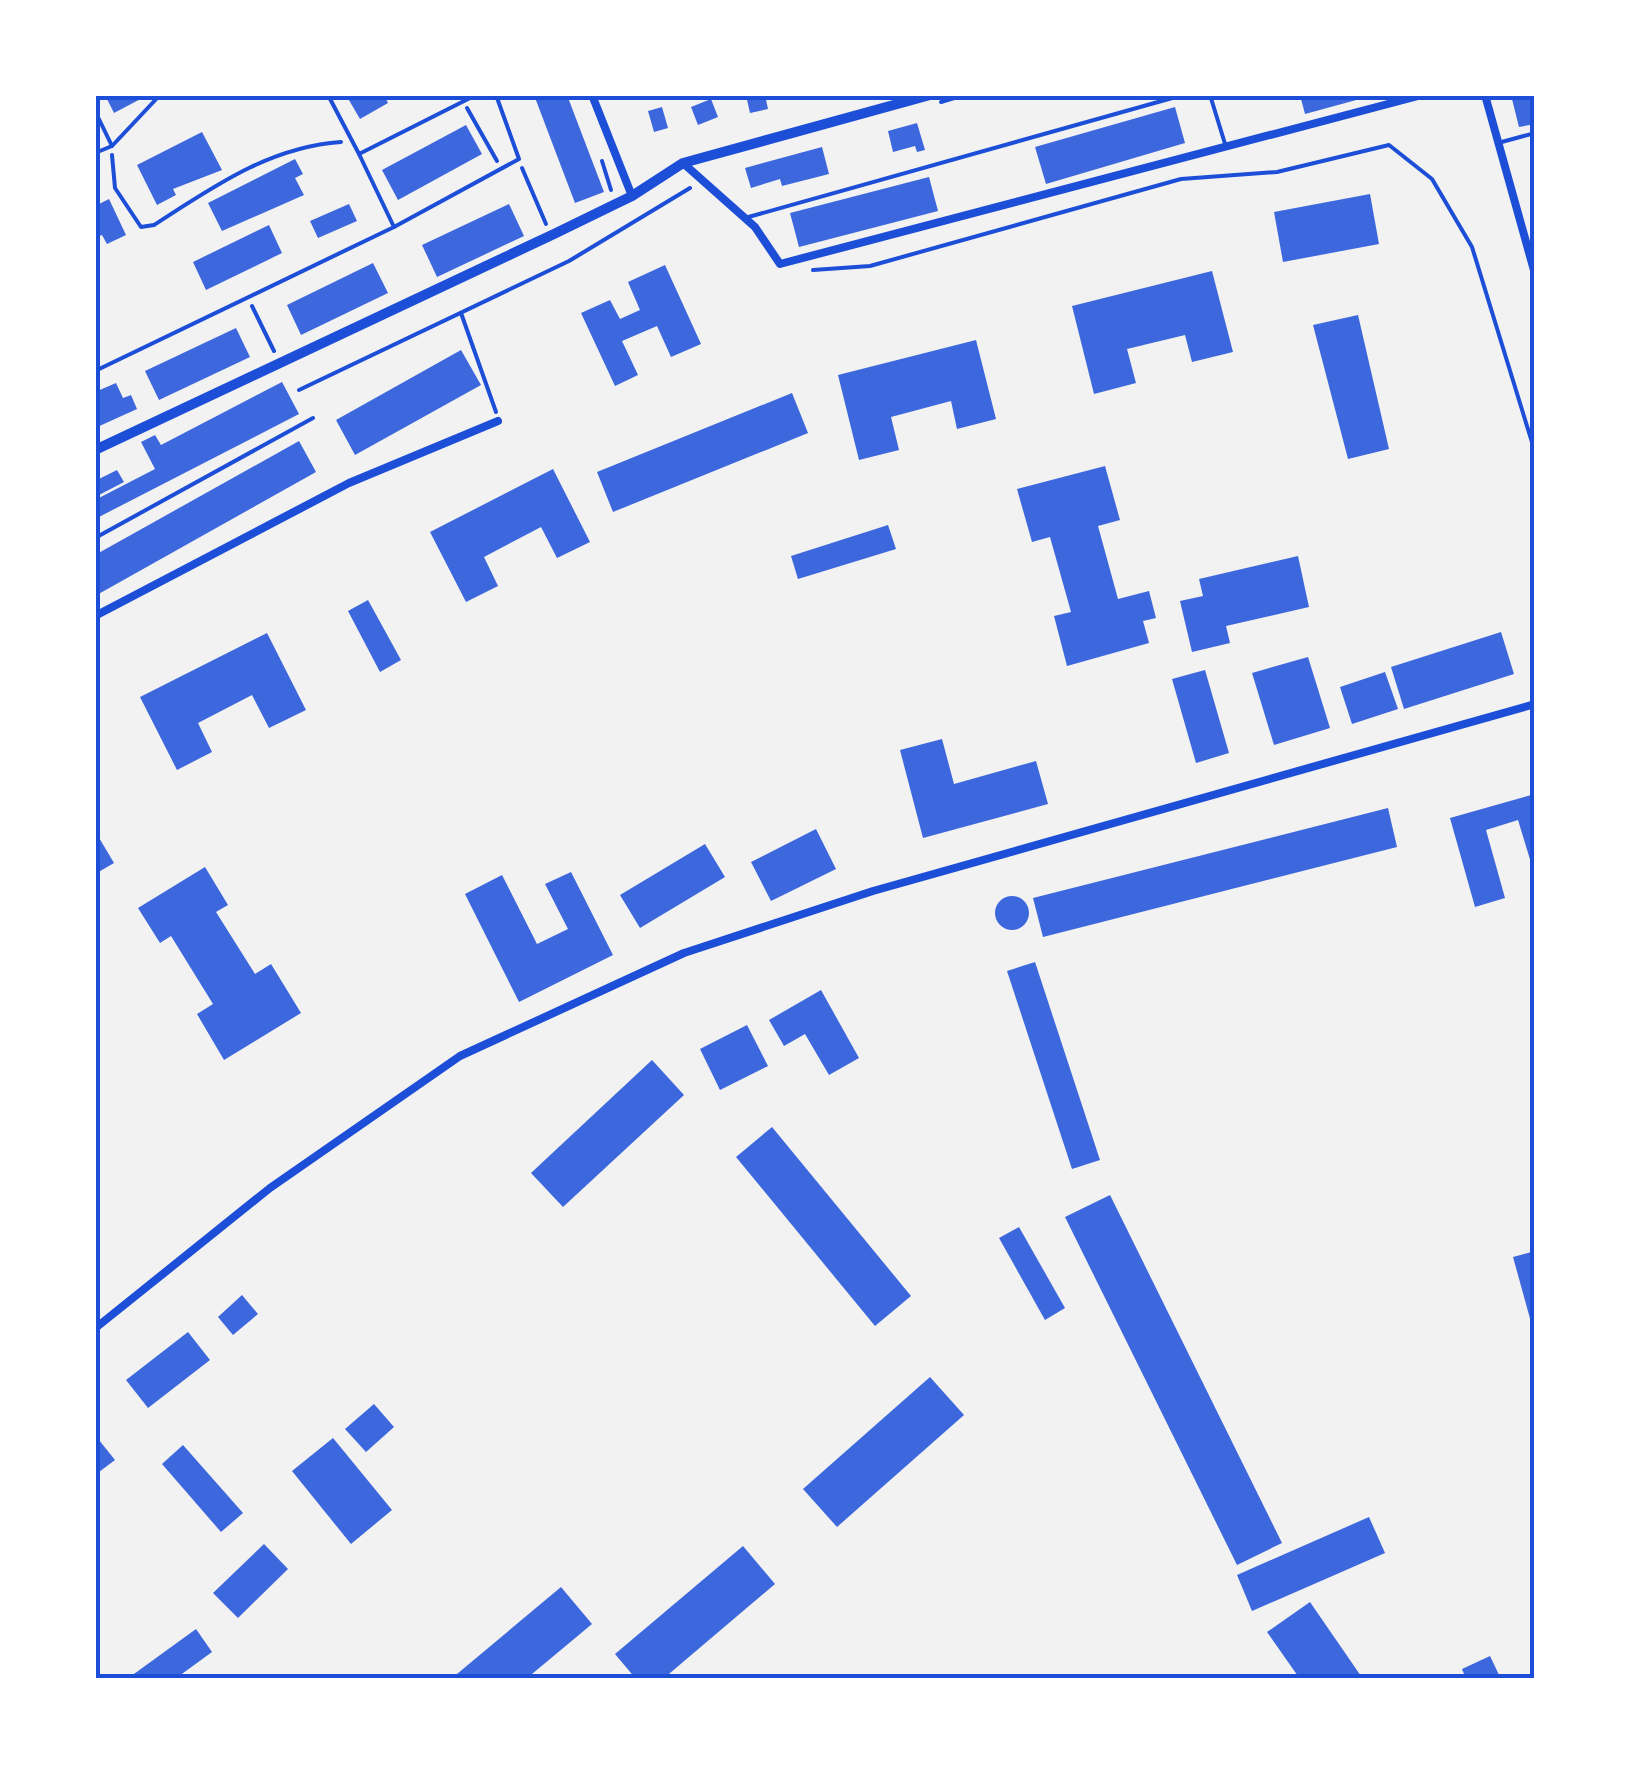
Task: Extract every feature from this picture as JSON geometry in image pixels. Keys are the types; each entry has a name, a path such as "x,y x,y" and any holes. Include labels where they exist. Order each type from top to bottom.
{"street":[{"path":"592,95 632,196"},
{"path":"95,450 551,236 632,196 683,164 930,95"},
{"path":"683,164 745,218 780,264 1422,95"},
{"path":"1485,95 1535,274"},
{"path":"95,616 349,483 498,421"},
{"path":"98,1326 270,1188 460,1056 684,952 892,885 1535,704"}],"lane":[{"path":"95,153 112,146 160,95"},
{"path":"328,95 394,227"},
{"path":"360,154 476,95"},
{"path":"95,371 394,227 519,159 496,95"},
{"path":"745,218 1183,95"},
{"path":"1210,95 1226,147"},
{"path":"95,111 112,146"},
{"path":"1498,143 1535,133"},
{"path":"95,538 313,418"}],"path":[{"path":"463,102 502,169"},
{"path":"112,146 115,188 141,226 154,225 256,162 312,144 353,141"},
{"path":"811,270 870,266 1181,180 1277,172 1389,145 1432,179 1472,246 1535,452"},
{"path":"519,159 551,236"},
{"path":"602,159 612,196"},
{"path":"299,390 568,261 703,180"},
{"path":"247,297 274,351"},
{"path":"461,313 488,380 498,421"}],"building":[{"path":"105,95 148,95 114,113"},
{"path":"346,95 384,95 388,103 360,119"},
{"path":"534,95 567,95 604,192 575,203"},
{"path":"746,95 765,95 768,109 750,113"},
{"path":"1300,95 1371,95 1371,96 1305,114"},
{"path":"1511,95 1535,95 1535,124 1519,127"},
{"path":"711,99 718,117 698,125 691,107"},
{"path":"662,107 668,128 654,132 648,111"},
{"path":"1175,107 1185,143 1046,184 1035,147"},
{"path":"917,123 925,150 917,152 915,146 893,152 888,131"},
{"path":"466,125 482,154 398,200 382,170"},
{"path":"202,132 222,170 173,189 176,195 157,205 137,165"},
{"path":"822,147 829,174 782,186 780,179 751,188 745,168"},
{"path":"295,159 303,174 295,178 304,195 222,231 208,203"},
{"path":"929,177 938,211 799,247 790,213"},
{"path":"1370,194 1379,244 1283,262 1274,212"},
{"path":"109,199 126,235 107,244 102,235 95,238 95,206"},
{"path":"349,204 357,221 318,238 310,221"},
{"path":"509,204 524,236 437,277 422,245"},
{"path":"269,225 282,253 206,290 193,262"},
{"path":"373,263 388,293 301,335 287,305"},
{"path":"665,265 701,344 671,357 657,326 622,341 638,375 615,386 581,313 610,300 620,319 640,310 628,282"},
{"path":"1212,271 1233,352 1192,362 1185,335 1127,349 1136,383 1094,394 1072,306"},
{"path":"1358,315 1389,449 1348,459 1313,325"},
{"path":"236,328 250,357 159,400 145,371"},
{"path":"976,340 996,419 957,429 951,401 891,417 899,450 859,460 838,375"},
{"path":"461,350 481,385 355,455 336,420"},
{"path":"282,382 299,414 95,519 95,500 155,469 141,442 155,435 161,445"},
{"path":"116,383 123,398 131,395 137,409 95,428 95,392"},
{"path":"792,393 808,433 613,512 597,472"},
{"path":"299,441 316,472 95,596 95,555"},
{"path":"1105,466 1120,520 1098,526 1118,599 1149,591 1156,618 1143,621 1149,643 1067,666 1054,616 1071,612 1050,537 1032,542 1017,489"},
{"path":"553,469 590,542 557,558 541,527 484,557 498,586 466,602 430,532"},
{"path":"117,470 124,482 99,495 95,481"},
{"path":"888,525 896,549 798,579 791,556"},
{"path":"1298,556 1309,607 1226,626 1230,643 1192,652 1180,601 1203,596 1199,579"},
{"path":"368,600 401,660 380,672 348,611"},
{"path":"1501,632 1514,674 1404,709 1391,667"},
{"path":"267,633 306,710 269,728 252,695 198,723 212,752 177,770 140,697"},
{"path":"1308,657 1330,728 1274,745 1252,673"},
{"path":"1205,670 1229,753 1196,763 1172,679"},
{"path":"1385,672 1398,709 1352,724 1340,687"},
{"path":"942,739 954,784 1036,761 1048,804 923,838 900,750"},
{"path":"1535,794 1535,876 1518,820 1486,830 1505,898 1475,907 1450,818"},
{"path":"1388,808 1397,847 1043,937 1033,898"},
{"path":"816,829 836,869 771,901 751,862"},
{"path":"95,831 114,863 95,874"},
{"path":"705,844 725,877 640,928 620,895"},
{"path":"205,867 228,905 216,912 255,974 271,964 301,1013 224,1060 197,1014 213,1004 171,936 160,943 138,908"},
{"path":"571,872 613,955 519,1002 465,894 502,875 537,944 568,929 545,884"},
{"path":"1012,896 1024,901 1029,913 1024,925 1012,930 1000,925 995,913 1000,901"},
{"path":"1035,962 1100,1160 1072,1169 1007,971"},
{"path":"821,990 859,1058 829,1075 805,1034 784,1046 769,1020"},
{"path":"747,1025 768,1066 720,1090 700,1049"},
{"path":"652,1060 684,1095 563,1207 531,1173"},
{"path":"772,1127 911,1296 875,1326 736,1157"},
{"path":"1110,1195 1282,1543 1237,1565 1065,1217"},
{"path":"1019,1227 1065,1308 1045,1320 999,1238"},
{"path":"1535,1251 1535,1332 1534,1333 1513,1257"},
{"path":"242,1295 258,1314 233,1335 218,1317"},
{"path":"188,1332 210,1360 148,1408 126,1380"},
{"path":"930,1377 964,1415 837,1527 803,1489"},
{"path":"374,1404 394,1427 366,1452 345,1429"},
{"path":"95,1435 115,1460 95,1475"},
{"path":"333,1438 392,1510 351,1544 292,1471"},
{"path":"183,1445 243,1513 221,1532 162,1464"},
{"path":"1369,1517 1385,1553 1252,1611 1237,1575"},
{"path":"264,1544 288,1569 238,1618 213,1593"},
{"path":"743,1546 775,1584 663,1679 636,1679 615,1654"},
{"path":"561,1587 592,1624 526,1679 451,1679"},
{"path":"1310,1602 1363,1679 1300,1679 1267,1632"},
{"path":"196,1629 212,1652 175,1679 127,1679"},
{"path":"1490,1656 1501,1679 1466,1679 1462,1669"}]}
